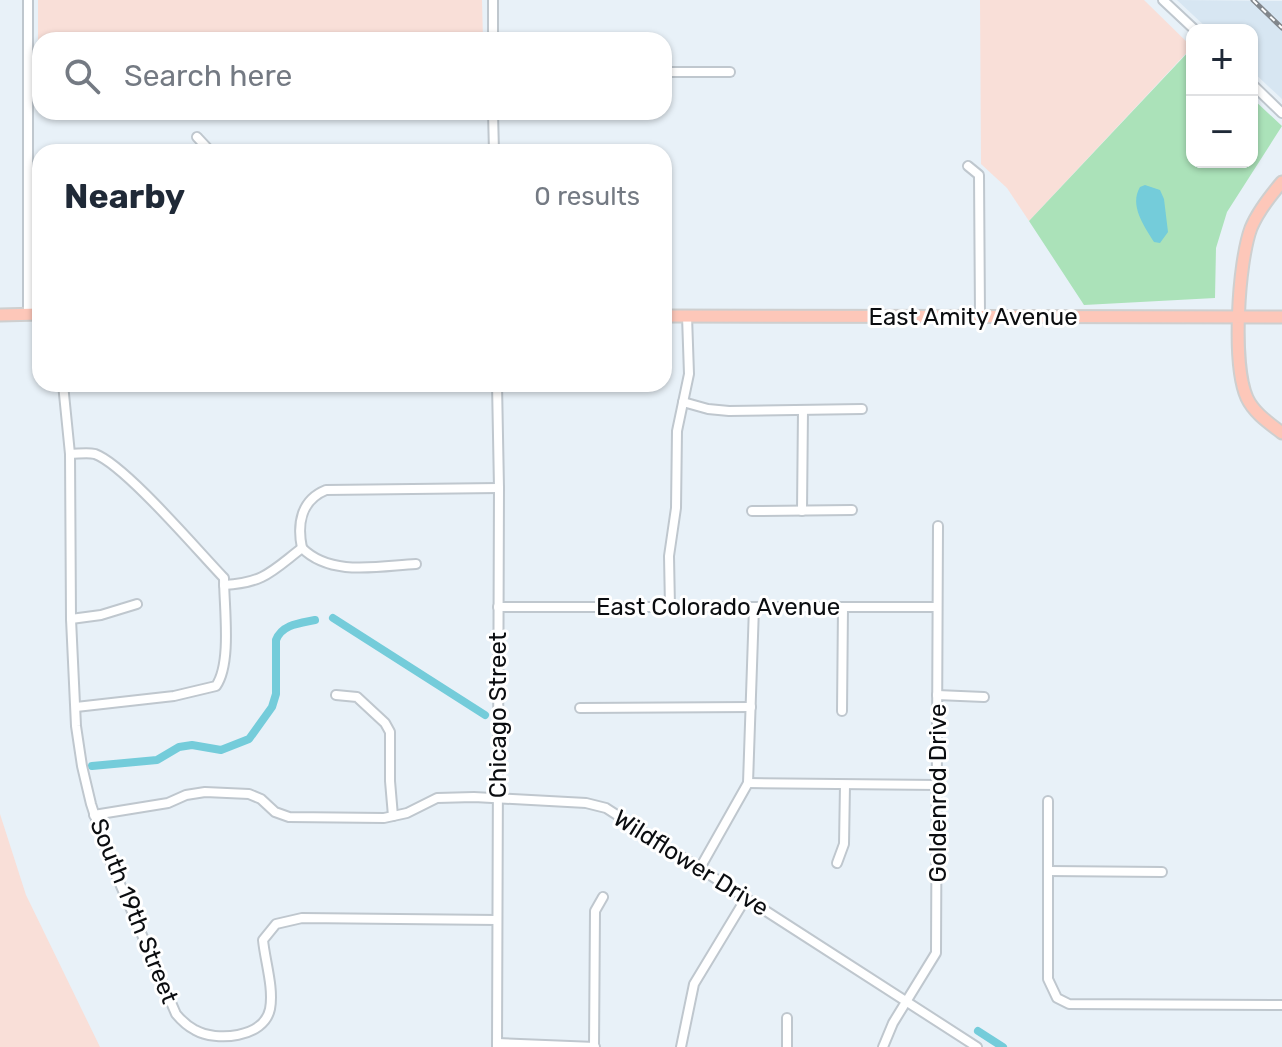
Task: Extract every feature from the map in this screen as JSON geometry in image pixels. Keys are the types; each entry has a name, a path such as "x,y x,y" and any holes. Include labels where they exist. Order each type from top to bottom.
{"main road":[{"path":"1282,182 1263,206 1246,243 1241,267 1240,317 1240,364 1247,399 1260,416 1282,433"},
{"path":"0,315 32,314"},
{"name":"East Amity Avenue","path":"672,316 1282,317"}],"street":[{"path":"28,0 32,209"},
{"path":"493,0 493,32"},
{"path":"1163,0 1189,24"},
{"path":"672,72 730,72"},
{"path":"1258,90 1282,113"},
{"path":"493,120 494,144"},
{"path":"197,137 204,144"},
{"path":"968,166 979,175 980,316"},
{"path":"670,607 669,556 676,508 677,431 689,374 687,316"},
{"name":"South 19th Street","path":"64,392 70,454 71,619 82,766 108,856 176,1014 185,1024 204,1034 242,1036 260,1026 270,1011 263,940 276,924 302,918 497,920"},
{"name":"Chicago Street","path":"497,392 497,1045"},
{"path":"683,402 729,411 862,409"},
{"path":"802,511 803,410"},
{"path":"70,454 92,453 107,460 224,578 224,655 221,679 216,686 174,696 76,707"},
{"path":"416,564 326,565 302,548 301,517 316,494 326,490 499,488"},
{"path":"752,511 852,510"},
{"name":"Goldenrod Drive","path":"883,1047 906,1001 936,953 938,526"},
{"path":"224,585 249,584 269,575 302,548"},
{"path":"71,619 101,615 137,604"},
{"name":"East Colorado Avenue","path":"498,607 937,607"},
{"path":"700,868 748,783 754,607"},
{"path":"842,711 843,607"},
{"path":"336,695 357,697 385,723 390,732 393,816"},
{"path":"937,695 984,697"},
{"path":"580,708 751,707"},
{"path":"748,783 938,785"},
{"path":"837,863 844,844 845,785"},
{"name":"Wildflower Drive","path":"94,815 168,803 186,795 205,792 249,794 261,799 275,812 289,817 355,819 393,816 407,813 437,798 586,803 606,808 977,1047"},
{"path":"1048,801 1048,979 1057,998 1069,1004 1282,1005"},
{"path":"1049,871 1162,872"},
{"path":"497,1045 594,1047 595,911 603,897"},
{"path":"681,1047 694,984 746,898"},
{"path":"787,1018 787,1047"}],"shaded area":[{"path":"38,0 482,0 483,32 38,32"},
{"path":"980,0 1144,0 1186,41 1186,53 1029,221 1007,188 981,164"},
{"path":"1177,0 1282,1 1282,99 1258,77 1258,24 1203,24"},
{"path":"0,814 26,895 100,1047 0,1047"}],"green space":[{"path":"1186,54 1186,168 1255,168 1227,212 1216,248 1215,298 1084,305 1029,221"},
{"path":"1258,104 1282,126 1258,164"}],"water":[{"path":"1145,185 1160,190 1164,199 1168,232 1160,243 1154,242 1137,208 1137,194 1140,187"}],"waterway":[{"path":"333,618 485,715"},
{"path":"92,766 157,760 179,747 192,745 221,750 249,739 272,707 276,694 276,640 292,625 315,620"},
{"path":"978,1031 1003,1047"}],"railway":[{"path":"1253,0 1282,28"}]}
